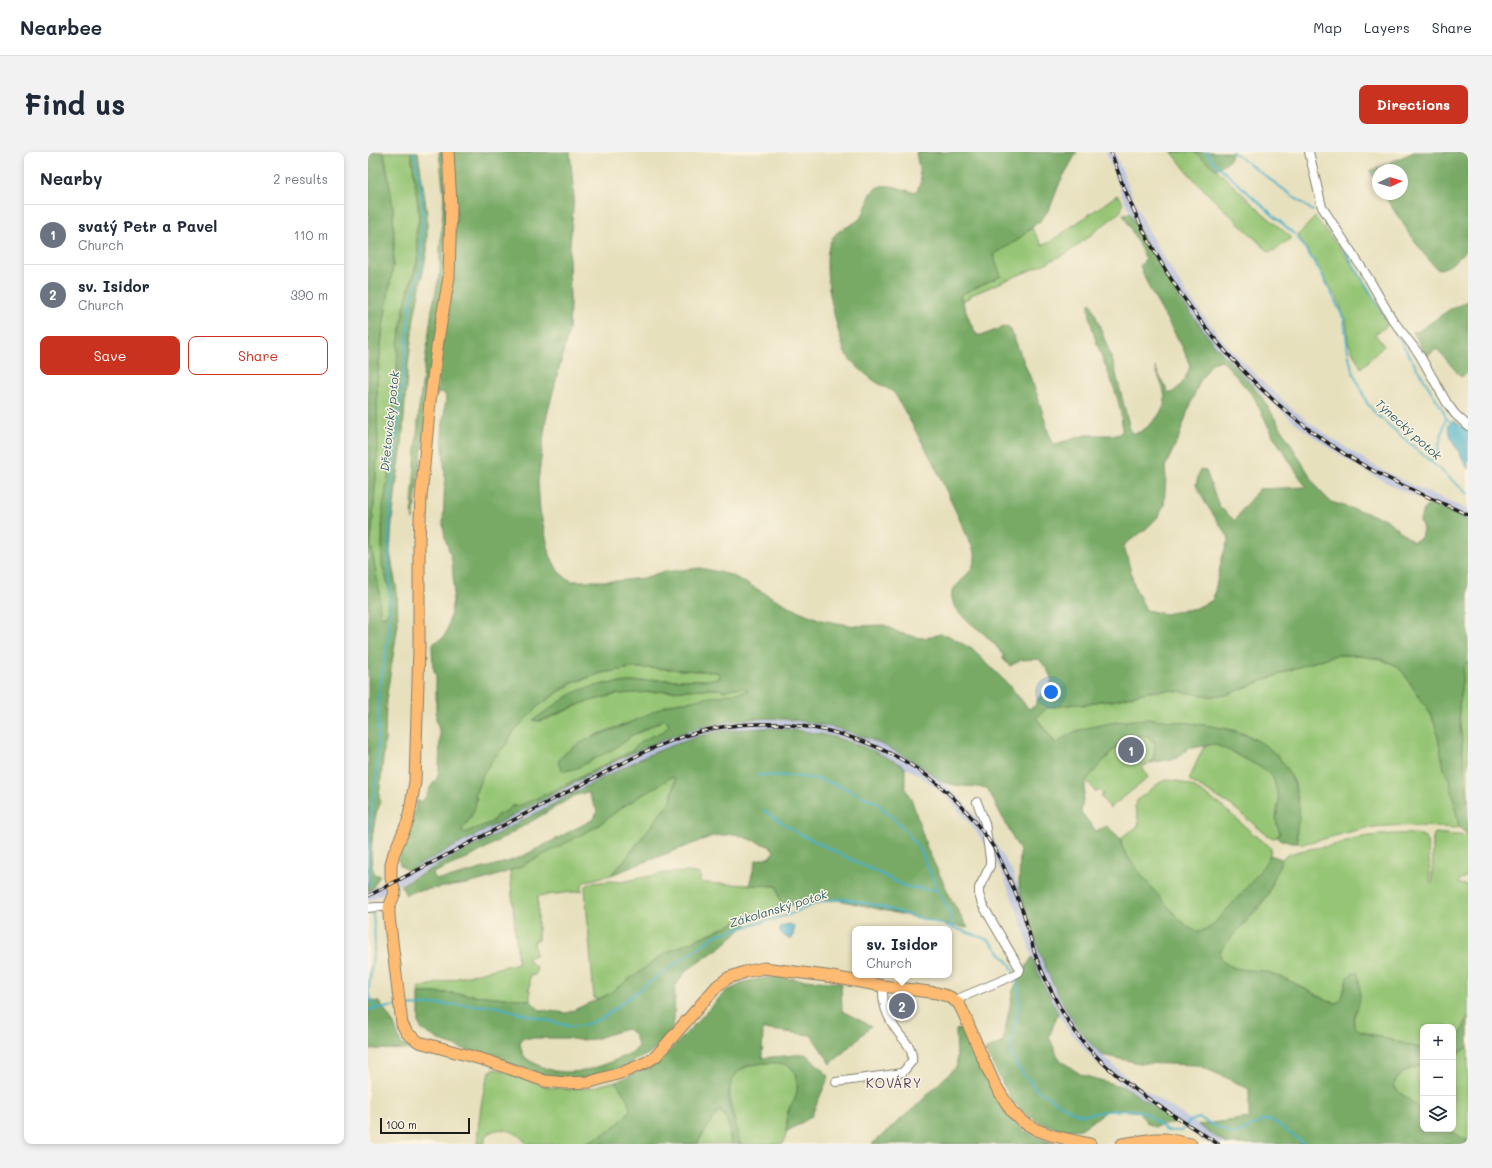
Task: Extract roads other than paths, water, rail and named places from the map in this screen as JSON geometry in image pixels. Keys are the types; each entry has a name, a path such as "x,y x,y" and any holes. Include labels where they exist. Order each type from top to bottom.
{"main road":[{"path":"448,152 451,204 449,277 438,340 430,402 420,520 419,647 415,782 408,821 394,853 391,864 395,893 389,907 389,916 400,1013 402,1024 407,1033 419,1042 488,1061 545,1081 576,1083 590,1082 613,1076 652,1059 717,986 728,978 741,973 758,969 774,969 937,993 955,1000 963,1012 994,1083 1012,1112 1023,1122 1037,1130 1054,1136 1090,1144"},
{"path":"1122,1144 1155,1139 1166,1139 1191,1144"}],"street":[{"path":"1309,152 1322,207 1369,279 1392,319 1419,354 1447,403 1455,414 1468,426"},
{"path":"955,1000 1010,977 1019,972 1020,969 982,904 979,894 979,888 990,866 990,859 985,823 977,802"},
{"path":"368,908 389,907"},
{"path":"836,1082 896,1074 903,1072 910,1065 913,1058 911,1049 895,1028 885,1009 882,998 883,986"}],"water":[{"path":"1453,420 1468,431 1468,469 1451,438 1448,425"},
{"path":"790,924 795,927 792,939 785,937 779,931 781,926"}],"waterway":[{"name":"Dřetovický potok","path":"370,885 369,836 377,771 379,693 390,628 389,538 392,482 411,301 421,270 423,213 421,185 414,152"},
{"name":"Týnecký potok","path":"1206,152 1217,165 1294,234"},
{"path":"1233,152 1313,211"},
{"path":"1319,215 1345,251 1444,412 1446,418 1437,453 1430,461"},
{"name":"Týnecký potok","path":"1297,237 1321,272 1344,319 1352,370 1367,403 1375,413 1468,494"},
{"path":"1446,418 1451,422"},
{"path":"757,775 794,776 818,779 835,784 876,802 901,825 920,849 938,890 951,914 952,926"},
{"path":"764,811 800,834 907,887 938,890"},
{"name":"Zákolanský potok","path":"403,1006 439,1004 494,1006 572,1027 584,1025 601,1019 716,935 788,915 823,901 844,899 874,905 948,926"},
{"name":"Dřetovický potok","path":"373,911 375,942 368,992 376,1009"},
{"name":"Zákolanský potok","path":"952,927 989,940 1010,964 1014,972"},
{"name":"Zákolanský potok","path":"1016,976 1019,990 1019,1005 1011,1045 1012,1054 1016,1065 1037,1090 1075,1113 1084,1115 1107,1111 1134,1110 1146,1113 1167,1131 1181,1131 1190,1121 1199,1118 1230,1133 1237,1134 1264,1120 1272,1120 1305,1144"},
{"name":"Zákolanský potok","path":"368,1010 397,1006"}],"railway":[{"path":"1111,152 1130,201 1153,248 1180,293 1212,335 1247,375 1286,411 1328,443 1372,470 1468,515"},
{"path":"368,896 644,752 673,740 722,727 757,724 792,725 827,731 860,740 892,754 921,772 949,794 973,819 982,831 996,851 1014,889 1023,912 1036,957 1052,993 1061,1011 1086,1045 1120,1078 1159,1106 1218,1144"}],"place":[{"name":"svatý Petr a Pavel","path":"1131,750"},
{"name":"sv. Isidor","path":"902,1006"}],"district":[{"name":"KOVÁRY","path":"894,1082"}]}
